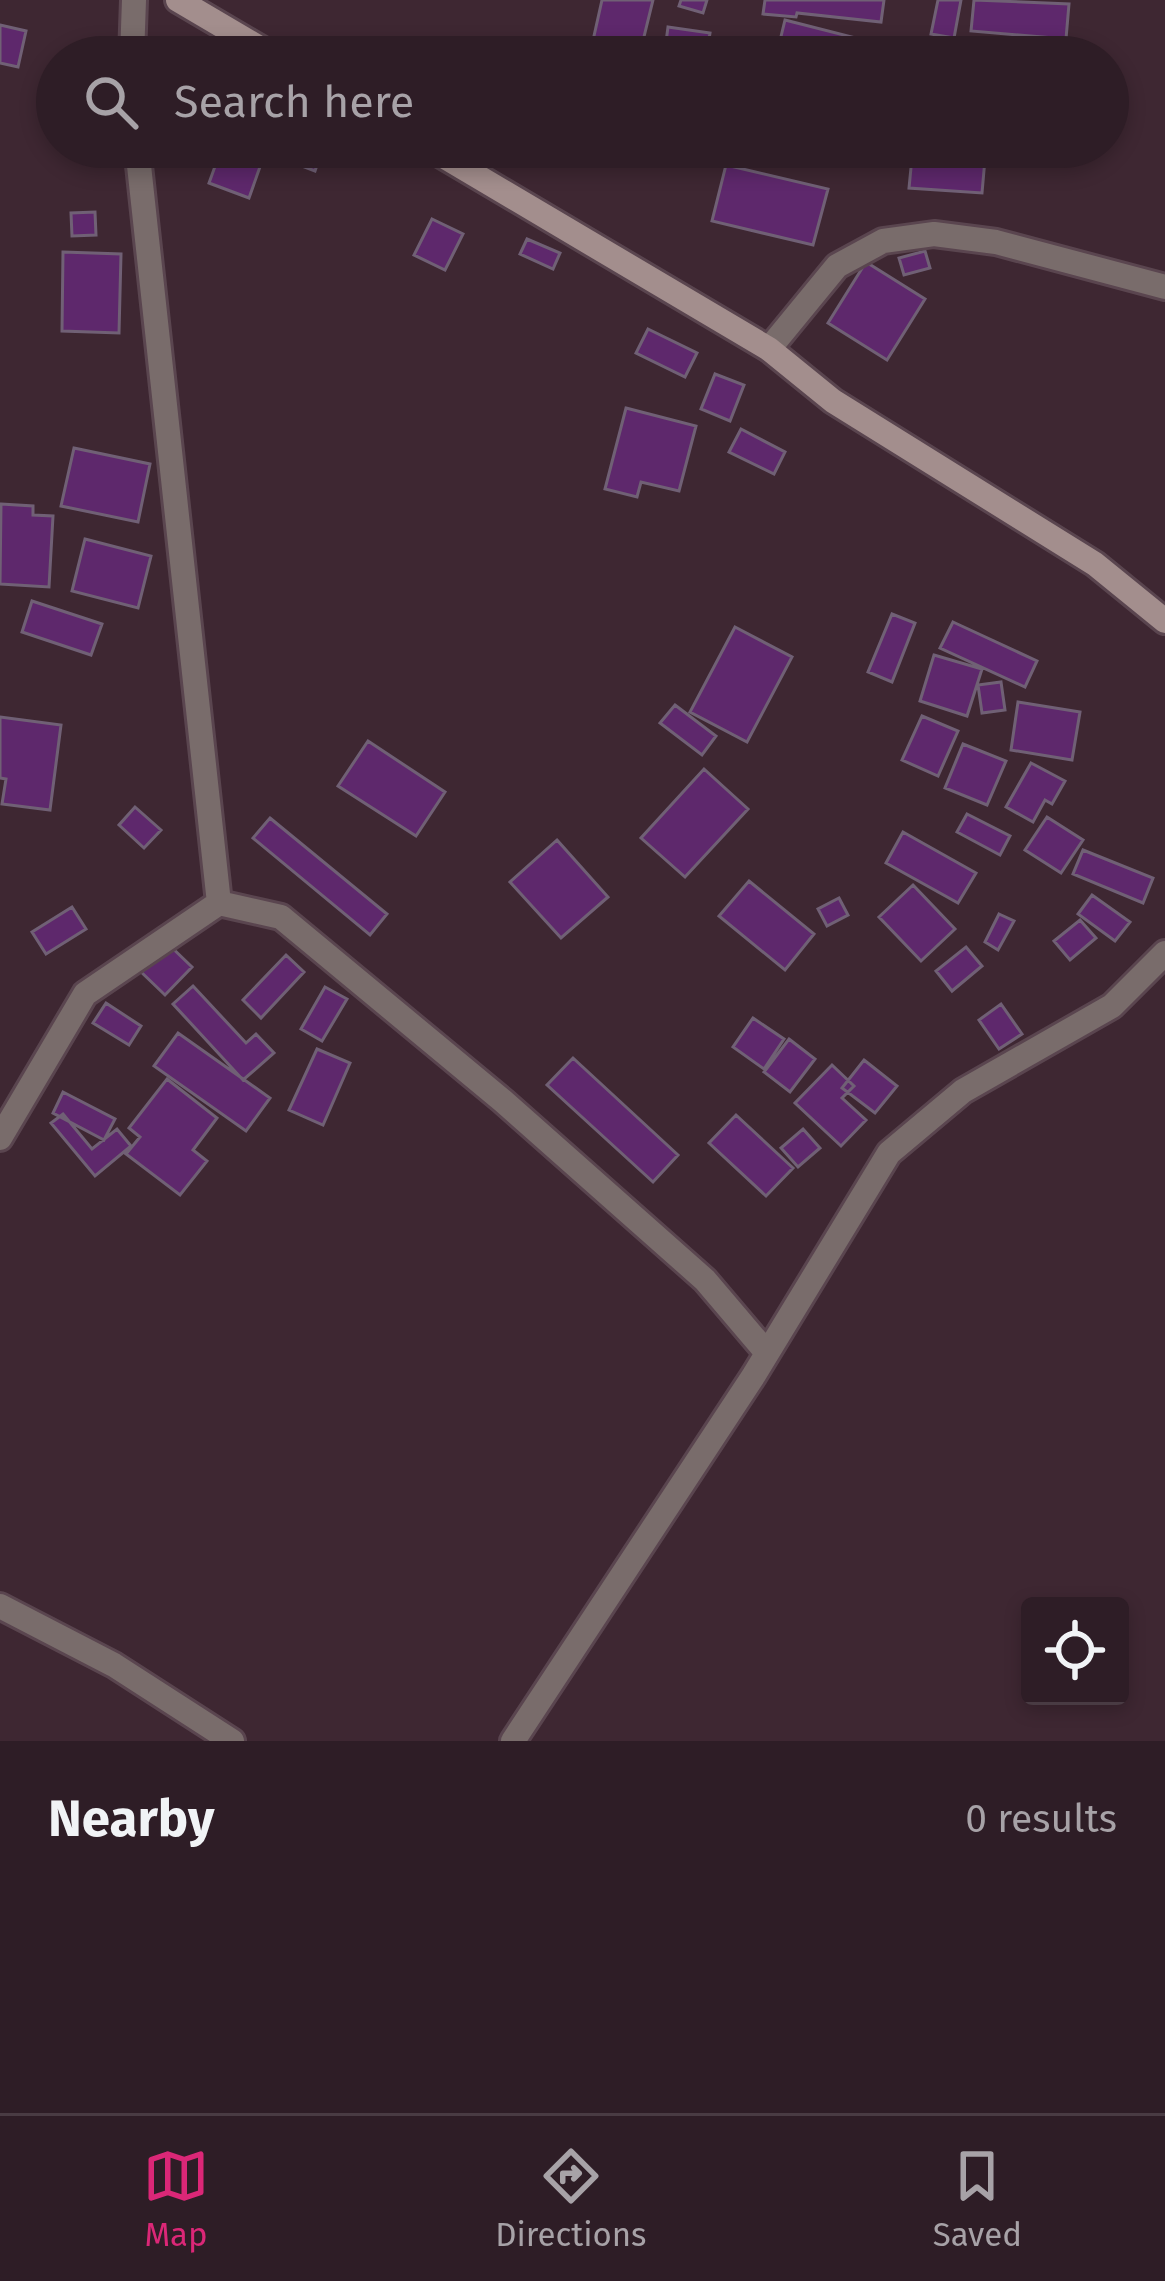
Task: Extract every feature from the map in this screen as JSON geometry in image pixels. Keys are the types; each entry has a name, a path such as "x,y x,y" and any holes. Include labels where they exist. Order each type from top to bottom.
{"main road":[{"path":"178,0 239,36"},
{"path":"463,168 769,349 833,400 1095,564 1165,621"}],"street":[{"path":"133,36 134,0"},
{"path":"139,168 218,903"},
{"path":"769,349 837,266 883,241 934,234 996,242 1165,287"},
{"path":"0,1138 85,994 218,903 281,917 503,1101 705,1280 766,1353"},
{"path":"513,1741 766,1353 889,1153 963,1090 1112,1006 1165,953"},
{"path":"0,1606 114,1666 232,1741"}],"building":[{"path":"602,0 653,0 644,36 594,36"},
{"path":"681,0 707,0 703,13 679,6"},
{"path":"765,0 884,0 881,22 763,14"},
{"path":"938,0 961,0 954,36 931,34"},
{"path":"974,0 1069,4 1066,36 971,31"},
{"path":"785,20 848,36 781,36"},
{"path":"0,25 26,31 18,67 0,63"},
{"path":"668,27 710,33 710,36 667,36"},
{"path":"214,168 260,168 249,198 209,183"},
{"path":"725,168 828,189 813,245 712,221"},
{"path":"911,168 984,168 982,193 909,188"},
{"path":"95,212 96,235 72,236 71,213"},
{"path":"432,219 463,234 445,270 414,255"},
{"path":"527,239 560,253 553,269 520,254"},
{"path":"925,251 930,268 904,275 899,258"},
{"path":"63,252 121,254 119,333 62,331"},
{"path":"866,262 925,299 887,360 828,323"},
{"path":"648,329 697,353 685,377 636,353"},
{"path":"715,374 744,385 730,421 701,409"},
{"path":"626,408 696,426 679,491 641,482 637,497 605,489"},
{"path":"741,429 785,452 774,474 729,452"},
{"path":"74,448 150,464 138,522 61,506"},
{"path":"1,504 33,506 33,515 53,516 49,587 0,584"},
{"path":"85,539 151,556 138,608 72,591"},
{"path":"32,601 102,624 91,655 22,632"},
{"path":"892,614 915,623 892,682 868,672"},
{"path":"953,622 1037,661 1025,687 940,648"},
{"path":"735,627 792,657 747,742 690,712"},
{"path":"934,655 982,669 967,716 920,701"},
{"path":"1001,682 1005,710 982,713 978,685"},
{"path":"1018,702 1080,712 1072,760 1011,750"},
{"path":"675,705 716,736 702,755 660,723"},
{"path":"922,716 958,731 938,776 902,760"},
{"path":"0,717 61,725 50,810 2,804 6,779 0,778"},
{"path":"368,741 445,792 416,836 338,786"},
{"path":"963,744 1006,761 987,805 945,788"},
{"path":"1031,763 1065,781 1052,804 1045,800 1033,822 1006,807"},
{"path":"704,769 748,809 685,877 641,838"},
{"path":"135,807 161,830 144,848 119,825"},
{"path":"967,814 1010,836 1000,855 957,832"},
{"path":"1047,817 1083,840 1061,873 1025,850"},
{"path":"270,818 387,914 370,935 253,838"},
{"path":"903,832 976,873 958,903 886,863"},
{"path":"557,840 608,897 561,938 510,882"},
{"path":"1083,850 1153,878 1143,903 1073,874"},
{"path":"749,881 814,934 785,970 719,916"},
{"path":"913,885 955,929 921,961 879,917"},
{"path":"1092,895 1130,922 1115,941 1078,914"},
{"path":"839,898 848,915 827,926 818,909"},
{"path":"72,907 86,929 46,954 32,932"},
{"path":"999,914 1014,921 998,950 985,942"},
{"path":"1080,920 1096,938 1070,960 1054,941"},
{"path":"165,941 192,967 165,995 139,970"},
{"path":"966,947 982,966 952,991 936,971"},
{"path":"286,955 304,972 261,1018 243,1000"},
{"path":"193,986 246,1043 256,1034 274,1053 243,1080 173,1004"},
{"path":"325,987 347,999 322,1041 301,1029"},
{"path":"106,1003 141,1026 129,1045 93,1023"},
{"path":"1001,1004 1022,1034 999,1049 979,1020"},
{"path":"753,1018 784,1039 764,1069 733,1047"},
{"path":"178,1033 270,1098 246,1131 154,1066"},
{"path":"789,1039 815,1059 790,1092 764,1072"},
{"path":"317,1049 350,1063 323,1125 289,1110"},
{"path":"573,1058 678,1155 653,1182 547,1085"},
{"path":"864,1060 897,1086 875,1113 842,1088"},
{"path":"832,1065 854,1086 842,1098 866,1120 841,1146 795,1103"},
{"path":"167,1079 217,1118 193,1150 207,1161 180,1195 126,1154 140,1137 129,1128"},
{"path":"63,1092 115,1119 104,1140 53,1113"},
{"path":"63,1114 92,1149 117,1129 131,1146 95,1176 51,1123"},
{"path":"736,1115 793,1168 766,1196 709,1143"},
{"path":"803,1129 820,1148 798,1167 781,1148"}]}
